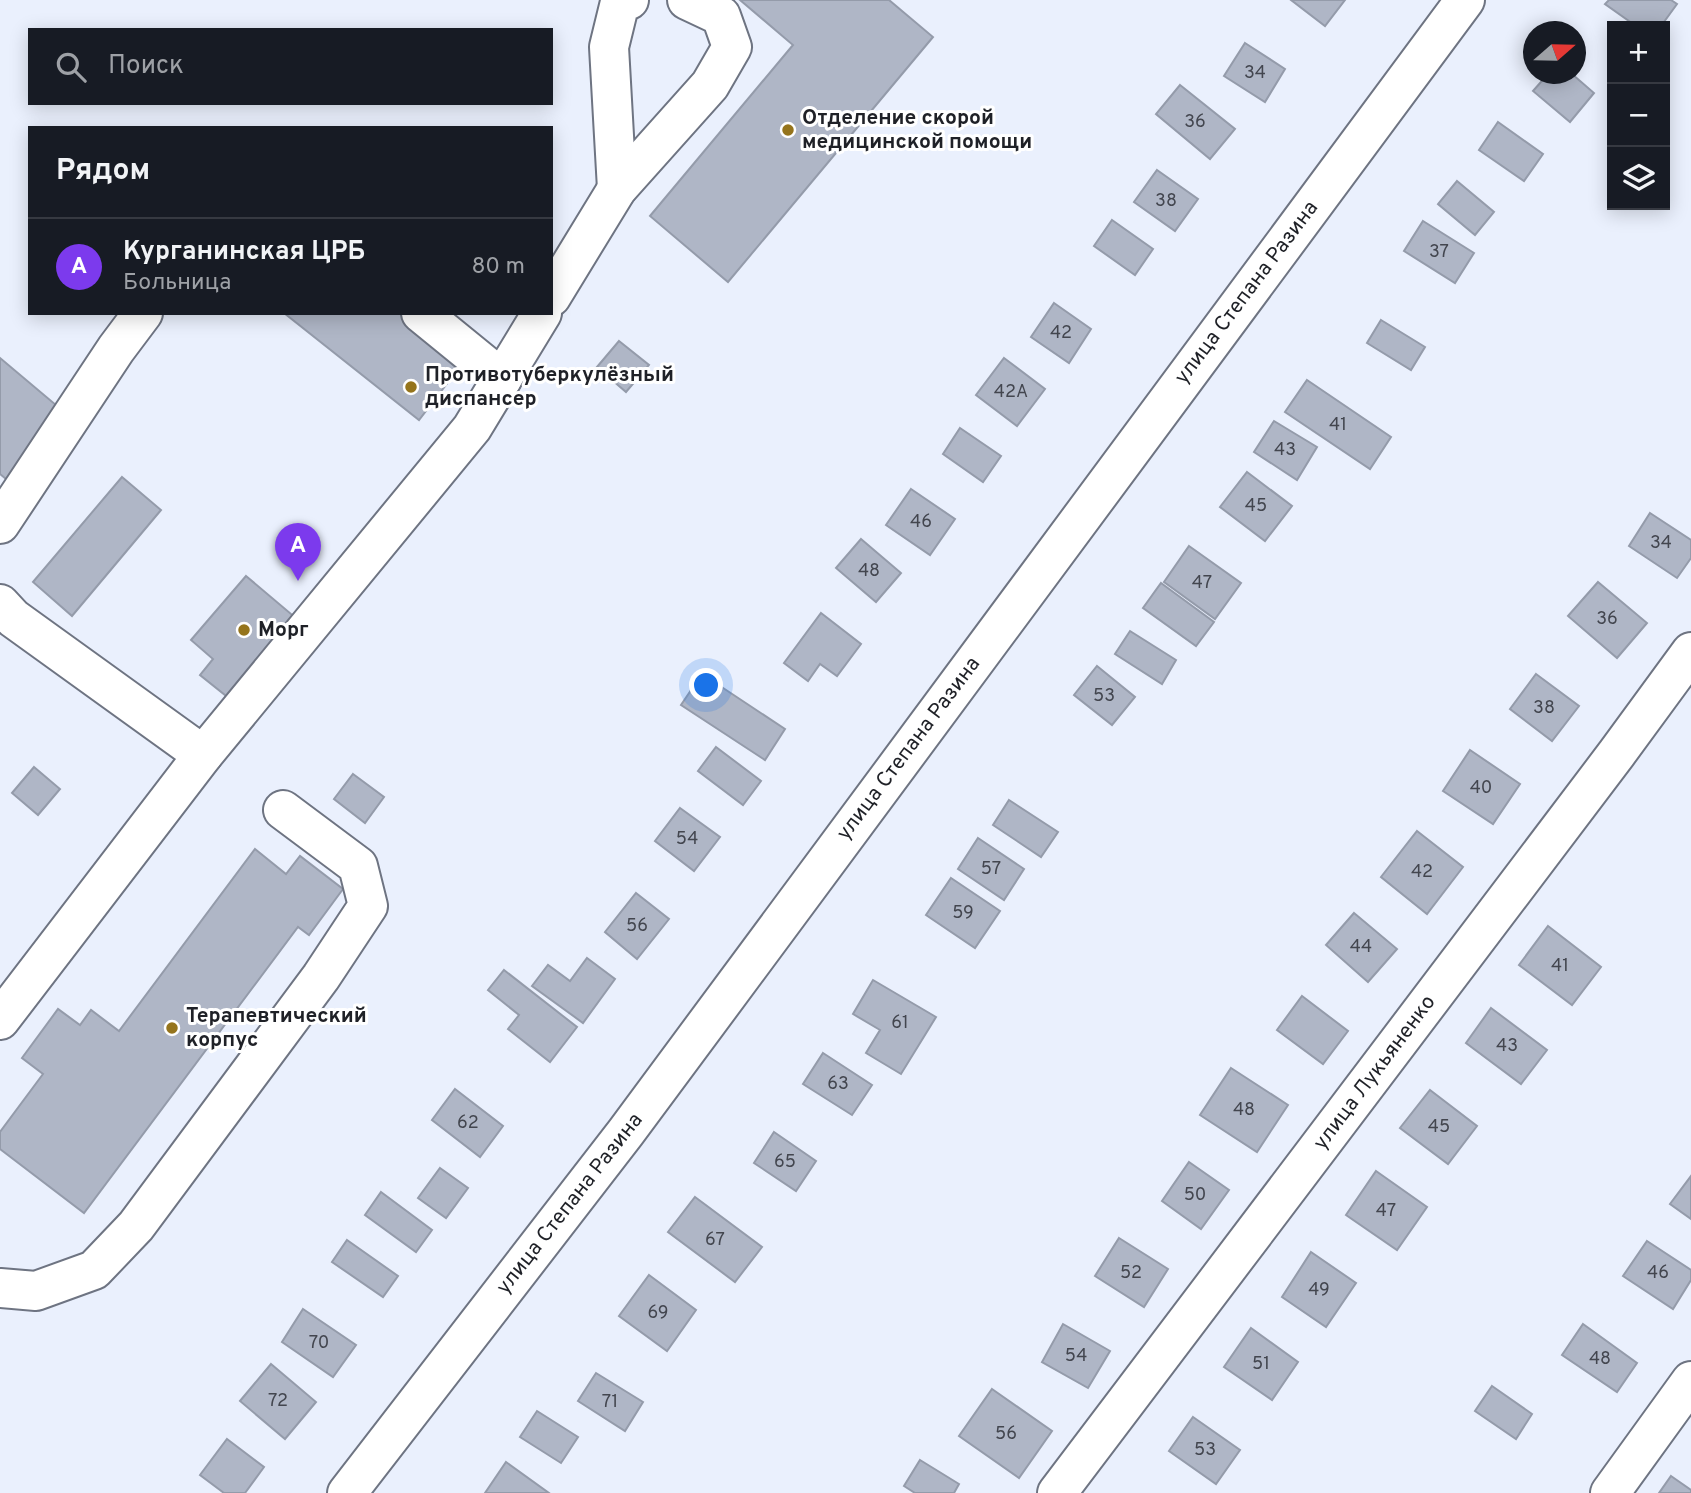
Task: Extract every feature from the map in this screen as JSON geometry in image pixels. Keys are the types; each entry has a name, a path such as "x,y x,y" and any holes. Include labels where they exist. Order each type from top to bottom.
{"street":[{"path":"617,189 609,47 620,2 629,0"},
{"path":"553,294 617,189 710,85 732,47 721,16 687,0"},
{"name":"улица Степана Разина","path":"347,1493 626,1132 1465,0"},
{"path":"0,524 142,315"},
{"path":"423,315 502,379"},
{"path":"0,1020 203,755 472,428 541,315"},
{"path":"0,604 13,618 203,755"},
{"name":"улица Лукьяненко","path":"1057,1493 1691,652"},
{"path":"0,1287 36,1291 94,1270 136,1226 321,977 368,906 358,866 283,810"},
{"path":"1610,1493 1691,1381"}],"building":[{"name":"Отделение скорой медицинской помощи","path":"740,0 889,0 933,37 728,282 650,216 793,45"},
{"path":"1291,0 1345,0 1325,26"},
{"path":"1609,0 1671,0 1677,4 1665,21 1629,21 1605,4"},
{"path":"1245,43 1285,69 1265,102 1224,76"},
{"path":"1539,84 1584,84 1594,93 1570,122 1533,91"},
{"path":"1180,85 1235,129 1210,159 1156,114"},
{"path":"1498,122 1543,154 1524,181 1479,150"},
{"path":"1157,170 1198,199 1175,231 1134,202"},
{"path":"1457,181 1494,212 1475,235 1438,204"},
{"path":"1112,220 1153,249 1135,275 1094,246"},
{"path":"1423,221 1474,253 1455,283 1404,251"},
{"path":"1054,303 1091,329 1069,363 1031,337"},
{"name":"Противотуберкулёзный диспансер","path":"287,315 419,315 469,355 419,420"},
{"path":"1381,320 1425,347 1411,370 1367,343"},
{"path":"619,341 649,365 626,392 597,367"},
{"path":"0,358 69,416 12,484 0,474"},
{"path":"1004,358 1045,389 1017,426 976,395"},
{"path":"1307,380 1391,437 1370,469 1285,412"},
{"path":"1274,421 1317,447 1297,480 1254,452"},
{"path":"960,428 1001,456 983,482 943,454"},
{"path":"1247,472 1292,506 1265,541 1220,507"},
{"path":"122,477 161,510 72,616 33,582"},
{"path":"911,489 955,519 930,555 886,525"},
{"path":"1650,513 1691,540 1691,558 1677,578 1629,546"},
{"path":"861,539 901,573 876,602 836,568"},
{"path":"1189,546 1241,583 1215,619 1164,582"},
{"name":"Морг","path":"246,576 297,619 230,699 200,675 213,659 191,640"},
{"path":"1598,582 1647,623 1617,658 1568,616"},
{"path":"1161,583 1214,622 1196,646 1143,608"},
{"path":"821,613 861,644 837,676 820,664 808,681 784,663"},
{"path":"1130,631 1176,660 1162,684 1115,654"},
{"path":"1097,666 1135,697 1112,725 1074,695"},
{"path":"702,674 785,729 765,760 681,705"},
{"path":"1536,674 1579,706 1552,741 1510,709"},
{"path":"716,747 761,781 743,805 698,771"},
{"path":"1470,750 1520,784 1493,824 1443,791"},
{"path":"34,767 60,789 38,815 12,793"},
{"path":"353,774 384,797 365,823 334,799"},
{"path":"1009,800 1058,832 1041,857 993,825"},
{"path":"680,808 720,837 694,871 655,841"},
{"path":"1417,831 1463,867 1427,914 1381,877"},
{"path":"978,838 1024,869 1004,900 958,869"},
{"name":"Терапевтический корпус","path":"255,849 286,874 300,856 343,889 309,935 298,927 84,1213 0,1149 0,1132 43,1074 22,1058 58,1009 80,1025 91,1010 119,1031"},
{"path":"951,878 1000,911 975,948 926,915"},
{"path":"636,893 669,919 637,959 605,932"},
{"path":"1354,913 1397,949 1368,982 1326,945"},
{"path":"1548,926 1601,967 1572,1005 1519,965"},
{"path":"587,958 615,979 583,1023 532,986 548,965 570,981"},
{"path":"504,970 577,1027 550,1062 508,1029 519,1015 488,990"},
{"path":"873,980 936,1017 901,1074 866,1053 880,1030 853,1014"},
{"path":"1302,996 1348,1031 1323,1064 1277,1030"},
{"path":"1491,1008 1547,1050 1521,1084 1466,1043"},
{"path":"823,1053 872,1085 852,1115 803,1084"},
{"path":"1231,1068 1288,1105 1257,1152 1200,1115"},
{"path":"455,1089 503,1126 480,1157 432,1120"},
{"path":"1430,1090 1477,1126 1448,1164 1400,1128"},
{"path":"774,1132 816,1161 796,1191 754,1163"},
{"path":"1189,1162 1229,1190 1201,1229 1162,1201"},
{"path":"440,1168 468,1188 446,1218 418,1198"},
{"path":"1376,1171 1427,1207 1397,1250 1346,1215"},
{"path":"1691,1176 1691,1219 1670,1204"},
{"path":"381,1192 432,1230 416,1252 365,1215"},
{"path":"695,1197 762,1247 735,1282 668,1232"},
{"path":"1119,1238 1168,1269 1144,1307 1095,1276"},
{"path":"347,1240 398,1276 383,1297 332,1262"},
{"path":"1647,1241 1691,1270 1691,1280 1673,1309 1623,1276"},
{"path":"1311,1252 1356,1283 1326,1327 1282,1297"},
{"path":"649,1275 696,1310 667,1351 619,1316"},
{"path":"303,1309 356,1345 333,1377 282,1342"},
{"path":"1063,1324 1110,1351 1088,1388 1042,1362"},
{"path":"1583,1324 1637,1363 1617,1392 1562,1355"},
{"path":"1251,1328 1298,1362 1272,1400 1224,1367"},
{"path":"271,1364 316,1402 285,1439 240,1401"},
{"path":"596,1373 643,1402 625,1431 578,1401"},
{"path":"1492,1386 1532,1414 1516,1439 1475,1411"},
{"path":"992,1389 1052,1431 1019,1478 959,1436"},
{"path":"537,1411 578,1437 561,1463 520,1437"},
{"path":"1193,1417 1240,1450 1216,1484 1169,1451"},
{"path":"227,1439 264,1467 245,1493 224,1493 200,1475"},
{"path":"920,1460 959,1484 954,1493 915,1493 904,1486"},
{"path":"506,1462 549,1493 485,1493"},
{"path":"1671,1476 1691,1490 1691,1493 1659,1493"}],"place":[{"name":"Отделение скорой медицинской помощи","path":"788,130"},
{"name":"Противотуберкулёзный диспансер","path":"411,387"},
{"name":"Курганинская ЦРБ","path":"298,581"},
{"name":"Морг","path":"244,630"},
{"name":"Терапевтический корпус","path":"172,1028"}]}
